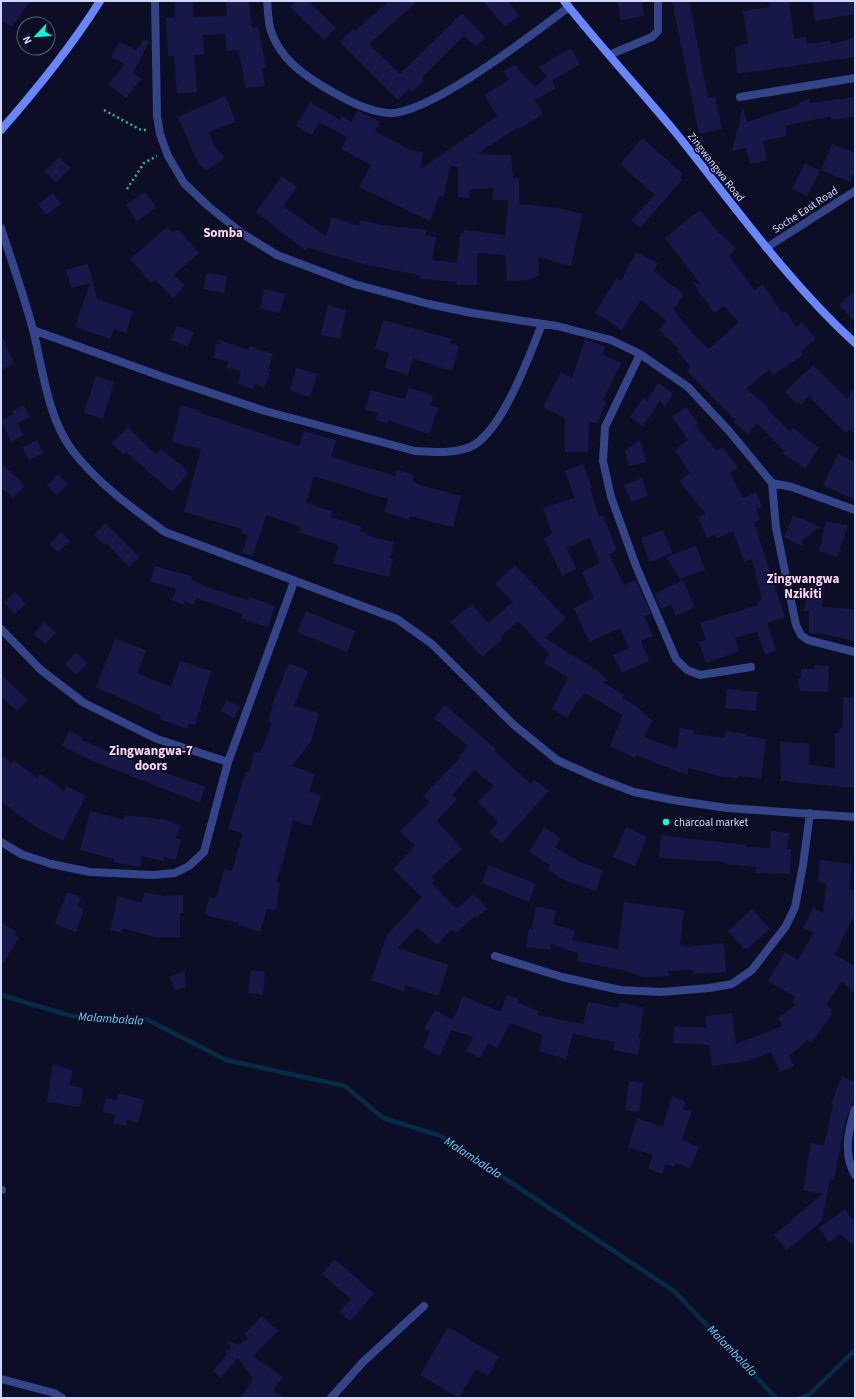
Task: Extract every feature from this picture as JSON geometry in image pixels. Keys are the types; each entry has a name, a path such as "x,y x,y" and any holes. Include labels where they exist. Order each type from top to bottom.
{"street":[{"path":"1,130 40,85 82,30 100,1"},
{"path":"155,1 157,116 159,128 166,151 184,183 208,206 243,234 277,255 354,284 402,297 472,313 582,331 611,340 640,354 688,387 729,431 772,483 776,528 798,630 801,635 808,640 855,652"},
{"path":"268,1 271,30 282,54 303,75 366,108 389,113 408,111 470,78 567,4"},
{"path":"609,55 652,37 658,32 658,1"},
{"name":"Zingwangwa Road","path":"567,4 676,134 766,248 808,296 855,343"},
{"path":"740,97 855,78"},
{"name":"Soche East Road","path":"766,248 855,191"},
{"path":"1,228 33,330 42,376 57,420 72,450 95,475 133,509 165,532 294,582 397,619 432,644 514,725 557,760 597,778 634,792 673,800 727,808 855,817"},
{"path":"33,330 93,350 166,378 265,411 415,452 437,453 457,451 471,446 490,430 512,395 542,324"},
{"path":"640,354 606,427 603,461 611,497 636,566 676,659 687,670 700,674 751,667"},
{"path":"772,483 792,487 855,510"},
{"path":"1,842 21,854 51,864 90,872 153,875 175,873 189,866 204,852 228,762 294,582"},
{"path":"1,629 41,670 84,703 157,739 228,762"},
{"path":"495,956 562,977 620,990 661,992 709,988 732,984 752,970 786,926 795,907 803,865 810,813"},
{"path":"855,1109 847,1144 851,1168 855,1175"},
{"path":"331,1398 363,1362 424,1306"},
{"path":"1,1379 54,1393 62,1398"}],"path":[{"path":"104,110 142,130 159,128"},
{"path":"126,189 144,164 166,151"}],"building":[{"path":"1,1 30,1 20,16 16,16 16,21 12,27 1,20"},
{"path":"175,1 193,1 193,17 227,16 226,1 249,1 252,28 258,27 266,67 262,69 265,86 246,88 238,50 227,51 225,34 203,35 204,54 194,55 197,92 177,93 174,56 168,56 166,18 175,18"},
{"path":"295,1 308,1 336,28 324,40 290,7"},
{"path":"389,1 418,1 369,44 400,74 462,13 485,37 476,47 464,35 422,77 424,81 412,92 409,89 398,100 340,42 353,29 355,31"},
{"path":"483,1 508,1 519,15 505,27"},
{"path":"617,1 642,1 644,16 621,20"},
{"path":"672,1 689,1 708,98 715,96 722,129 699,134"},
{"path":"769,1 789,1 794,39 806,37 807,44 830,41 831,44 855,37 855,57 737,74 735,47 748,44 743,11 770,7"},
{"path":"812,1 855,1 855,14 815,21"},
{"path":"144,39 149,42 133,73 141,79 126,98 108,84 125,64 111,57 120,42 136,50"},
{"path":"571,48 580,64 552,81 556,88 535,100 543,114 520,129 518,127 477,154 511,155 513,178 519,178 519,204 558,208 582,214 571,266 538,257 539,275 529,280 507,281 505,255 477,253 477,285 457,285 457,282 420,279 420,275 371,266 308,248 306,251 256,212 282,176 297,187 283,206 326,236 332,217 359,226 360,220 383,225 427,230 425,235 436,237 432,260 457,263 460,233 464,233 464,230 505,235 508,200 493,200 493,188 470,189 469,198 458,197 458,167 450,166 444,196 439,196 430,221 359,187 371,165 341,149 347,137 319,122 312,135 296,126 310,102 340,120 341,116 352,122 357,110 380,122 375,131 410,150 423,152 421,169 497,116 484,95 509,80 503,71 514,65 535,87 547,76 539,67"},
{"path":"225,96 236,122 208,132 214,145 225,158 206,171 198,163 178,117"},
{"path":"855,97 855,116 831,120 831,116 785,126 787,136 763,141 767,160 750,164 746,148 732,151 743,108 747,122 799,105 799,103 809,99 810,103"},
{"path":"642,138 683,174 680,178 682,180 640,228 631,220 655,195 620,164"},
{"path":"832,144 855,153 855,175 853,174 850,182 821,170"},
{"path":"59,157 70,168 56,182 45,171"},
{"path":"805,163 820,171 807,196 792,189"},
{"path":"145,192 154,204 154,209 137,221 126,205"},
{"path":"53,193 61,204 46,215 38,204"},
{"path":"700,210 718,232 736,248 729,256 754,290 763,284 782,313 786,311 796,327 802,322 816,339 800,352 803,355 773,375 770,369 746,389 769,408 768,410 790,432 793,428 819,448 805,469 782,453 784,451 757,423 748,434 733,422 735,420 687,371 691,367 677,351 679,349 659,330 667,321 641,300 622,330 595,313 617,278 621,281 636,252 658,263 654,271 684,295 673,309 694,335 709,349 739,322 724,306 714,313 691,280 702,286 665,238"},
{"path":"167,227 173,233 178,229 199,253 174,275 185,285 173,298 155,280 151,283 130,259"},
{"path":"88,264 97,299 133,311 126,333 114,329 110,339 75,327 90,283 71,288 66,270"},
{"path":"206,273 227,276 224,293 204,289"},
{"path":"264,289 285,294 280,313 260,308"},
{"path":"855,290 855,322 839,305"},
{"path":"328,305 346,310 340,339 321,335"},
{"path":"383,320 452,339 450,343 459,346 452,371 413,358 408,375 385,368 389,353 375,349"},
{"path":"177,326 194,332 188,347 171,340"},
{"path":"1,334 14,364 1,370"},
{"path":"216,339 249,350 250,346 273,354 268,369 271,369 264,388 254,384 253,389 238,384 241,372 226,367 228,362 214,358 216,343 223,345"},
{"path":"585,339 606,347 602,354 621,363 603,400 606,402 597,424 589,421 588,452 565,452 565,418 543,407 561,372 572,378"},
{"path":"813,365 847,399 855,387 855,434 849,430 846,433 809,396 801,404 796,404 785,392"},
{"path":"296,368 317,374 310,397 290,391"},
{"path":"96,376 114,382 103,419 84,413"},
{"path":"658,383 673,393 665,407 660,401 643,426 630,417 643,398 647,401"},
{"path":"409,388 433,396 430,405 438,408 429,434 388,420 387,423 376,420 378,413 365,410 371,390 405,399"},
{"path":"24,405 30,417 18,423 12,411"},
{"path":"181,405 299,446 304,431 336,440 331,457 395,476 397,470 414,475 412,481 420,485 461,496 453,527 410,516 409,520 384,512 388,499 314,476 306,503 332,511 330,517 361,526 360,531 367,533 366,535 394,542 390,558 393,559 389,577 333,563 339,545 299,532 301,527 266,515 253,556 242,553 248,535 240,533 242,529 184,512 201,449 172,442"},
{"path":"686,407 698,423 695,425 717,451 722,447 738,467 730,473 743,498 756,492 762,507 756,509 760,520 754,522 785,617 767,623 776,650 765,654 757,632 735,638 739,651 706,663 699,642 706,640 700,623 758,605 757,601 762,599 752,559 744,562 733,531 717,538 716,534 707,538 698,517 706,514 679,481 690,473 675,450 688,440 672,417"},
{"path":"14,414 23,435 11,442 1,420"},
{"path":"128,427 156,455 161,449 189,472 172,492 126,452 124,455 112,443"},
{"path":"37,440 43,453 29,460 22,447"},
{"path":"640,440 646,462 629,466 625,451"},
{"path":"838,454 855,462 855,500 823,485"},
{"path":"1,463 23,483 23,487 13,498 1,488"},
{"path":"583,464 592,488 590,488 599,517 603,516 617,550 609,554 624,585 636,580 651,614 644,616 653,636 641,641 649,661 622,673 613,655 629,648 620,628 589,642 574,608 594,598 582,572 600,563 590,538 567,548 576,569 562,576 544,538 552,534 543,508 575,498 565,471"},
{"path":"58,474 68,484 57,495 47,485"},
{"path":"642,478 648,496 631,502 624,485"},
{"path":"793,515 820,527 802,541 803,546 784,538"},
{"path":"826,521 848,525 837,557 819,551"},
{"path":"105,523 139,557 129,567 106,543 105,545 94,535"},
{"path":"663,530 672,553 650,562 641,538"},
{"path":"61,532 70,541 58,552 50,544"},
{"path":"696,546 705,570 680,579 666,557"},
{"path":"515,565 566,618 545,638 598,671 607,680 603,682 624,695 622,698 635,705 652,721 644,737 677,749 680,728 694,730 694,734 725,738 726,731 766,739 761,779 738,776 738,778 718,776 689,768 687,775 636,755 635,758 610,746 623,715 585,693 576,703 567,718 552,709 568,678 544,663 549,654 518,621 500,637 502,639 482,657 450,622 472,604 488,623 513,602 495,584"},
{"path":"155,566 193,577 191,580 218,591 248,600 249,597 275,606 268,627 241,618 243,614 196,598 194,605 184,601 183,605 172,600 176,589 150,581"},
{"path":"813,575 826,576 822,607 855,609 855,641 823,634 809,633 809,610 803,612"},
{"path":"683,580 695,607 676,616 671,605 661,609 654,594"},
{"path":"15,592 26,604 14,614 4,602"},
{"path":"306,611 355,631 347,652 297,632"},
{"path":"44,622 56,633 45,644 34,634"},
{"path":"115,639 146,650 137,673 171,687 180,661 211,671 195,725 189,723 187,729 160,719 161,716 96,687"},
{"path":"76,652 87,663 76,675 65,664"},
{"path":"289,663 308,671 294,706 319,713 311,741 292,766 315,774 309,792 321,796 311,826 293,820 286,851 276,882 280,883 276,910 267,909 260,932 239,925 239,923 205,915 209,897 216,899 224,869 232,871 243,833 228,829 246,772 249,772 254,752 260,753 272,723 268,722 274,700"},
{"path":"815,665 829,666 828,692 800,691 798,679 801,678 801,669 814,669"},
{"path":"1,674 28,700 17,711 1,696"},
{"path":"727,689 758,692 756,711 725,708"},
{"path":"843,697 855,698 855,788 781,781 780,741 809,744 809,764 835,769 835,734 840,732 843,723"},
{"path":"227,700 240,707 234,718 221,711"},
{"path":"445,705 496,749 494,751 531,784 534,780 549,791 502,843 489,832 498,822 478,802 494,786 474,770 452,795 457,799 437,821 462,849 431,877 435,880 432,883 456,909 474,894 487,909 476,918 475,916 456,933 452,929 437,945 417,927 398,948 448,965 438,996 406,985 404,992 371,980 387,935 422,897 393,869 415,846 400,831 430,802 423,796 460,758 459,756 468,746 434,718"},
{"path":"69,731 83,738 82,740 112,753 205,787 200,803 93,761 62,746"},
{"path":"1,754 11,763 14,760 37,778 40,774 64,791 67,786 86,796 63,841 34,826 1,801"},
{"path":"90,811 124,820 124,815 162,819 180,825 176,838 181,840 176,860 164,857 163,861 142,856 140,867 114,862 114,859 80,850"},
{"path":"544,827 561,838 555,847 578,861 603,870 596,891 564,880 548,870 550,865 529,852"},
{"path":"626,827 647,837 635,866 613,857"},
{"path":"771,831 789,833 787,849 791,849 790,874 756,873 756,867 725,864 726,862 659,858 661,835 746,845 746,847 770,848"},
{"path":"820,860 852,864 849,890 855,890 855,919 852,919 835,955 855,966 855,994 842,981 826,1005 832,1009 830,1012 832,1014 811,1042 808,1040 789,1056 794,1066 780,1072 771,1052 747,1061 712,1066 709,1045 673,1043 674,1026 707,1028 705,1016 732,1013 736,1044 783,1026 778,1018 796,1005 792,1002 795,997 768,981 785,952 798,960 813,933 803,928 813,908 823,913 826,883 818,882"},
{"path":"489,865 536,884 529,902 482,883"},
{"path":"67,892 81,897 78,906 84,909 76,932 55,924"},
{"path":"144,892 164,896 183,895 183,913 180,913 180,937 159,938 123,928 122,933 110,930 118,896 142,903"},
{"path":"624,902 684,910 680,946 683,945 684,947 724,943 726,972 693,974 692,970 668,971 669,976 644,977 622,970 577,961 578,953 551,944 551,950 526,947 529,928 532,929 536,907 556,910 553,924 575,931 572,940 618,949"},
{"path":"752,909 770,929 748,948 743,948 728,931"},
{"path":"1,922 16,932 15,935 19,938 1,966"},
{"path":"251,970 265,972 263,995 248,993"},
{"path":"185,971 185,987 175,991 169,977"},
{"path":"507,995 519,999 518,1003 539,1011 537,1015 583,1024 588,1002 619,1008 620,1002 644,1008 639,1037 641,1038 638,1055 613,1050 615,1042 573,1034 566,1059 539,1051 543,1035 510,1023 497,1048 488,1043 480,1058 466,1051 473,1037 451,1030 440,1056 423,1048 430,1032 424,1028 435,1010 453,1020 463,996 501,1012"},
{"path":"53,1064 73,1071 69,1085 83,1088 80,1107 47,1102"},
{"path":"842,1076 855,1082 855,1097 845,1122 834,1180 830,1179 822,1221 787,1250 774,1235 822,1194 803,1190 811,1143 824,1145 833,1105 831,1104"},
{"path":"629,1081 643,1083 639,1112 625,1110"},
{"path":"119,1093 144,1100 138,1123 127,1120 126,1126 113,1123 115,1115 103,1112 106,1098 117,1101"},
{"path":"672,1096 685,1101 683,1109 692,1111 682,1140 699,1147 690,1169 676,1163 674,1167 666,1164 662,1174 648,1169 653,1155 628,1147 637,1118 663,1127"},
{"path":"845,1209 855,1223 855,1247 840,1234 829,1242 819,1228"},
{"path":"335,1259 374,1294 350,1321 339,1312 351,1299 322,1274"},
{"path":"262,1316 278,1331 253,1356 283,1377 273,1391 284,1398 240,1398 253,1379 238,1358 221,1378 213,1371 227,1354 225,1351 232,1348 225,1339 237,1345 249,1339 244,1334"},
{"path":"448,1327 499,1357 488,1376 476,1369 459,1398 420,1375"}],"waterway":[{"name":"Malambalala","path":"1,995 71,1016 146,1019 226,1060 345,1086 383,1118 441,1136 674,1291 776,1398"},
{"name":"Malambalala","path":"800,1398 810,1394 855,1350"}],"place":[{"name":"charcoal market","path":"666,822"}],"district":[{"name":"Somba","path":"223,233"},
{"name":"Zingwangwa Nzikiti","path":"803,586"},
{"name":"Zingwangwa-7 doors","path":"151,758"}]}
